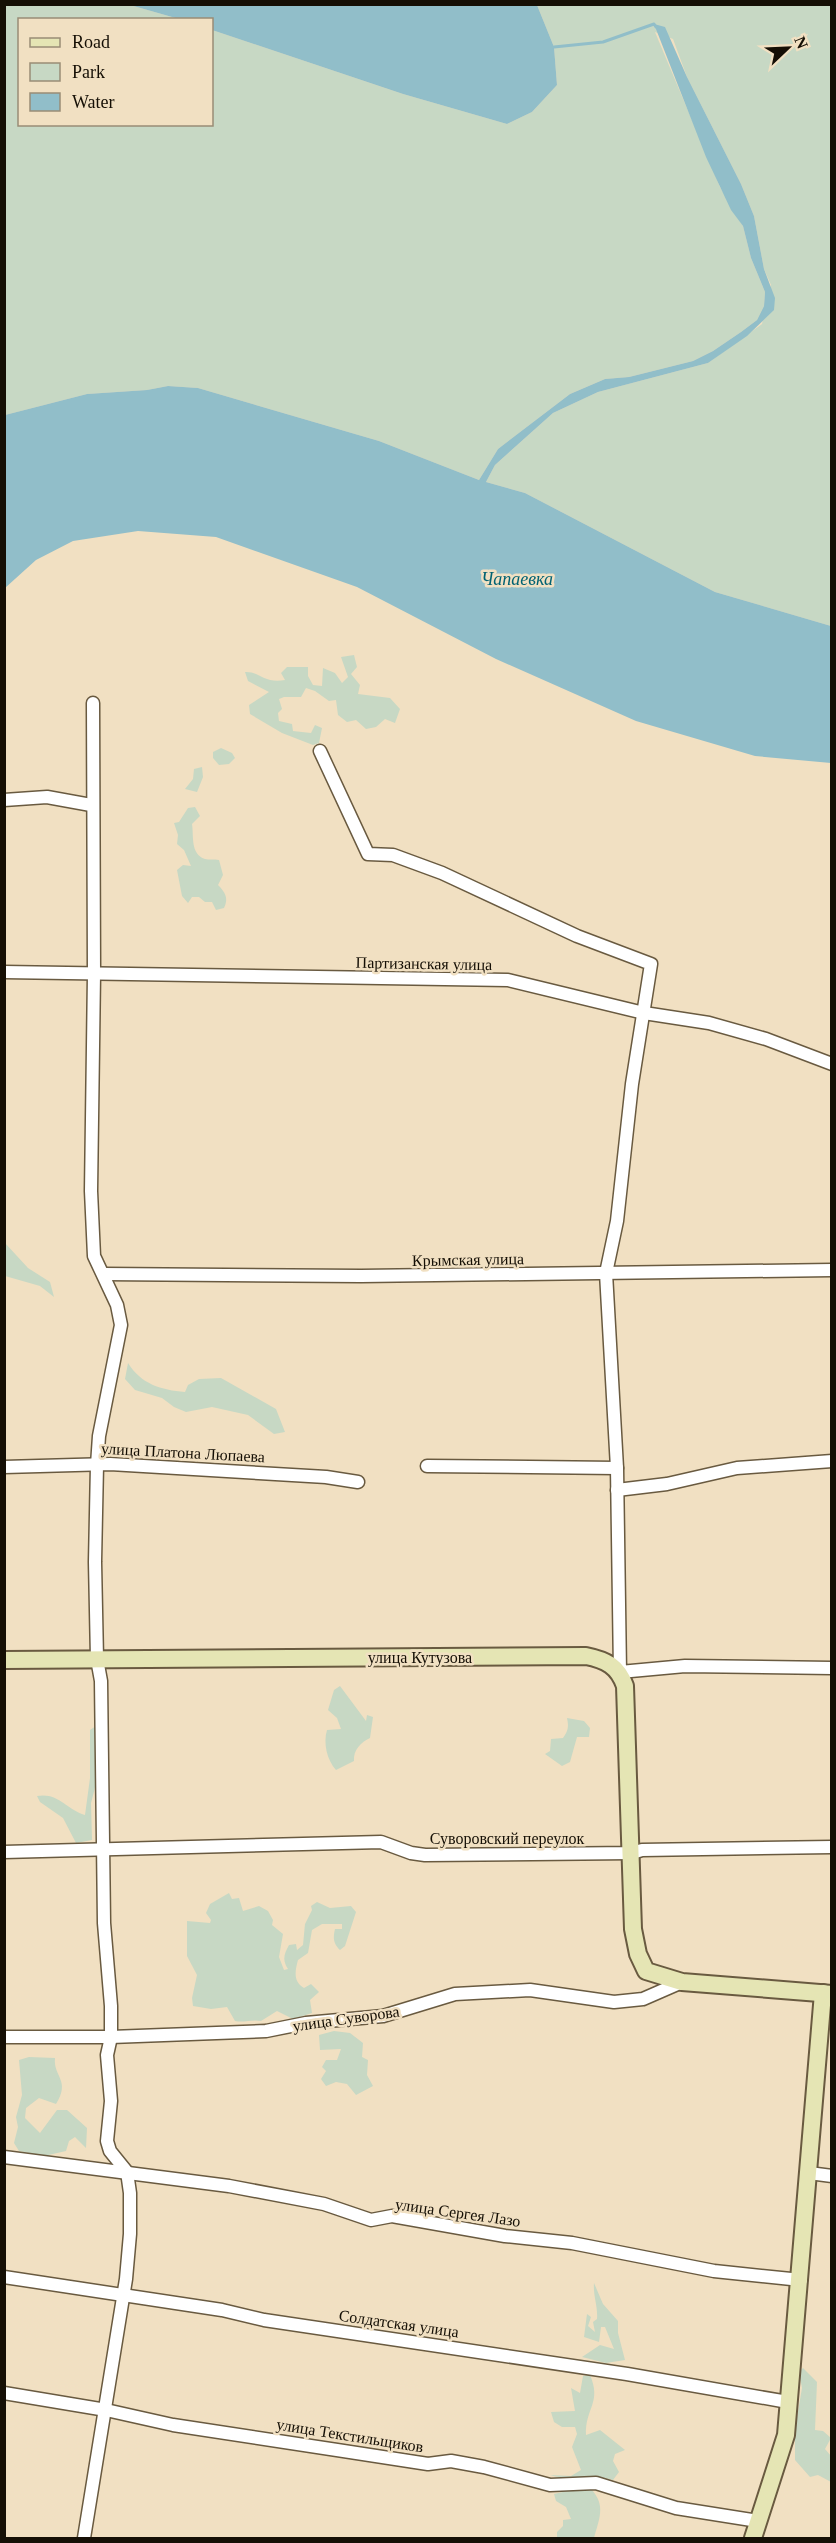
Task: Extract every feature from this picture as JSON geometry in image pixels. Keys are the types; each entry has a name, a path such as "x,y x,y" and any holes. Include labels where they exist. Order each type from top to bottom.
{"street":[{"path":"84,2538 106,2409 130,2234 130,2193 127,2172 110,2151 107,2141 111,2102 107,2055 111,2037 104,1923 101,1681 97,1659 95,1562 99,1436 120,1325 117,1305 94,1256 91,1191 94,974 91,805 93,703"},
{"path":"320,751 368,854 393,855 442,873 577,936 651,964 632,1084 617,1221 606,1273 617,1468 620,1672 626,1686 632,1853"},
{"path":"4,800 47,797 91,805"},
{"name":"Партизанская улица","path":"4,972 508,980 644,1013 660,1014 732,1029 766,1039 831,1064"},
{"name":"Крымская улица","path":"104,1274 361,1276 831,1270"},
{"path":"617,1490 667,1484 738,1468 831,1461"},
{"name":"улица Платона Люпаева","path":"4,1467 97,1465 326,1477 358,1482"},
{"path":"427,1466 617,1468"},
{"name":"улица Кутузова","path":"4,1660 586,1656 604,1660 620,1672"},
{"path":"620,1672 686,1666 831,1668"},
{"name":"Суворовский переулок","path":"4,1852 381,1842 411,1853 425,1855 632,1853 642,1850 831,1847"},
{"name":"улица Суворова","path":"632,1853 633,1929 638,1954 646,1971 682,1982 827,1993"},
{"name":"улица Суворова","path":"4,2037 111,2037 266,2031 306,2023 383,2016 456,1994 530,1990 624,2001 643,1999 682,1982"},
{"path":"753,2538 786,2435 827,1993"},
{"name":"улица Сергея Лазо","path":"4,2157 229,2186 324,2204 371,2220 392,2216 505,2236 572,2243 714,2271 801,2280"},
{"path":"809,2173 831,2176"},
{"name":"Солдатская улица","path":"4,2277 32,2279 123,2296 627,2374 788,2402"},
{"name":"улица Текстильщиков","path":"4,2393 106,2409 173,2425 417,2462 451,2461 484,2467 550,2485 596,2483 676,2508 758,2521"}],"green space":[{"path":"5,5 130,5 176,18 18,18 18,126 213,126 213,30 403,94 507,124 532,112 557,85 554,47 537,5 831,5 831,626 715,592 525,493 486,482 495,465 553,413 598,392 708,363 762,324 771,285 764,269 754,216 741,184 687,77 673,39 655,32 720,187 743,226 751,258 765,292 764,306 757,320 713,351 693,361 629,377 605,379 570,394 498,449 479,480 379,441 198,388 168,386 147,390 87,394 5,415"},
{"path":"354,655 357,667 351,674 360,685 358,694 390,698 400,709 395,723 385,719 376,727 366,729 356,720 347,722 338,715 336,700 329,701 315,691 306,688 301,697 279,699 282,709 278,713 279,721 292,724 293,731 311,733 315,725 322,728 319,743 313,745 282,733 250,714 249,705 269,692 248,681 245,672 278,681 285,680 281,673 287,667 308,667 308,676 313,685 322,686 323,668 335,673 342,683 348,677 341,657"},
{"path":"221,748 232,753 235,758 229,764 219,765 213,758 213,752"},
{"path":"202,767 203,777 197,792 185,789 193,779 194,769"},
{"path":"195,807 200,816 192,824 195,849 200,857 219,860 223,875 218,885 226,901 224,908 216,910 212,902 192,897 188,903 182,896 177,870 183,865 191,866 184,850 177,844 178,835 174,823 179,822 188,808"},
{"path":"5,1243 28,1268 50,1282 54,1297 40,1286 5,1276"},
{"path":"128,1363 145,1381 176,1391 185,1392 188,1385 199,1379 221,1378 276,1409 285,1432 274,1434 248,1415 212,1407 186,1412 162,1398 135,1390 125,1379"},
{"path":"340,1686 366,1721 367,1715 373,1717 370,1738 358,1747 354,1761 336,1770 328,1756 325,1740 327,1730 341,1729 337,1718 328,1710 334,1690"},
{"path":"567,1718 584,1721 590,1728 589,1737 577,1737 570,1762 562,1766 545,1754 550,1751 551,1739 565,1736 568,1726"},
{"path":"96,1726 96,1784 91,1803 92,1840 76,1843 63,1818 40,1802 37,1796 51,1796 85,1815 90,1778 90,1730"},
{"path":"229,1893 232,1899 239,1898 243,1911 259,1906 268,1911 273,1920 272,1925 283,1934 279,1957 284,1970 288,1969 284,1957 289,1945 296,1944 297,1950 303,1945 305,1924 312,1910 311,1906 317,1902 330,1908 351,1906 356,1912 345,1946 340,1950 334,1940 335,1929 342,1929 342,1924 322,1924 312,1930 308,1953 298,1960 296,1979 298,1983 304,1988 311,1984 319,1992 310,2000 312,2013 293,2019 277,2011 261,2021 235,2021 227,2007 211,2009 193,2006 192,1998 197,1975 187,1956 187,1921 210,1923 211,1920 206,1913 210,1904"},
{"path":"334,2031 350,2033 363,2043 362,2057 368,2060 367,2075 373,2086 356,2095 347,2084 336,2082 326,2086 321,2079 326,2071 322,2067 326,2060 337,2060 341,2049 320,2050 319,2035"},
{"path":"29,2057 55,2058 62,2089 56,2104 39,2098 26,2108 25,2118 40,2133 57,2110 67,2110 87,2128 86,2148 75,2137 69,2141 66,2151 44,2156 19,2151 14,2143 18,2127 16,2117 22,2095 19,2060"},
{"path":"594,2283 603,2304 618,2321 618,2333 625,2360 606,2363 582,2357 600,2345 614,2349 605,2327 601,2327 599,2342 584,2337 587,2314 591,2317 588,2326 595,2332 593,2322 597,2319 597,2314"},
{"path":"803,2368 817,2382 815,2430 823,2431 831,2438 825,2449 831,2456 831,2482 818,2475 810,2477 795,2460 795,2429 802,2388 799,2372"},
{"path":"590,2375 594,2399 586,2426 586,2435 600,2430 625,2450 615,2454 613,2461 619,2472 613,2480 550,2475 571,2476 581,2470 572,2447 577,2434 575,2427 562,2427 554,2422 551,2412 575,2411 571,2388 580,2393 583,2376"},
{"path":"580,2488 592,2490 599,2502 600,2513 594,2538 557,2538 557,2532 563,2526 563,2520 571,2519 566,2507 556,2501 554,2494"}],"water":[{"path":"130,5 537,5 554,47 557,85 532,112 507,124 403,94 213,30 213,18 176,18"},
{"name":"Чапаевка","path":"654,24 665,27 687,77 741,184 754,216 764,269 775,298 774,310 747,336 708,363 598,392 553,413 495,465 486,482 525,493 715,592 831,626 831,763 755,756 636,721 496,659 357,587 216,537 138,531 73,541 36,560 5,588 5,415 87,394 147,390 168,386 198,388 379,441 479,480 498,449 570,394 605,379 629,377 693,361 713,351 757,320 764,306 765,292 751,258 743,226 731,210 706,157"}],"waterway":[{"path":"554,47 603,42 654,24 656,27"}]}
